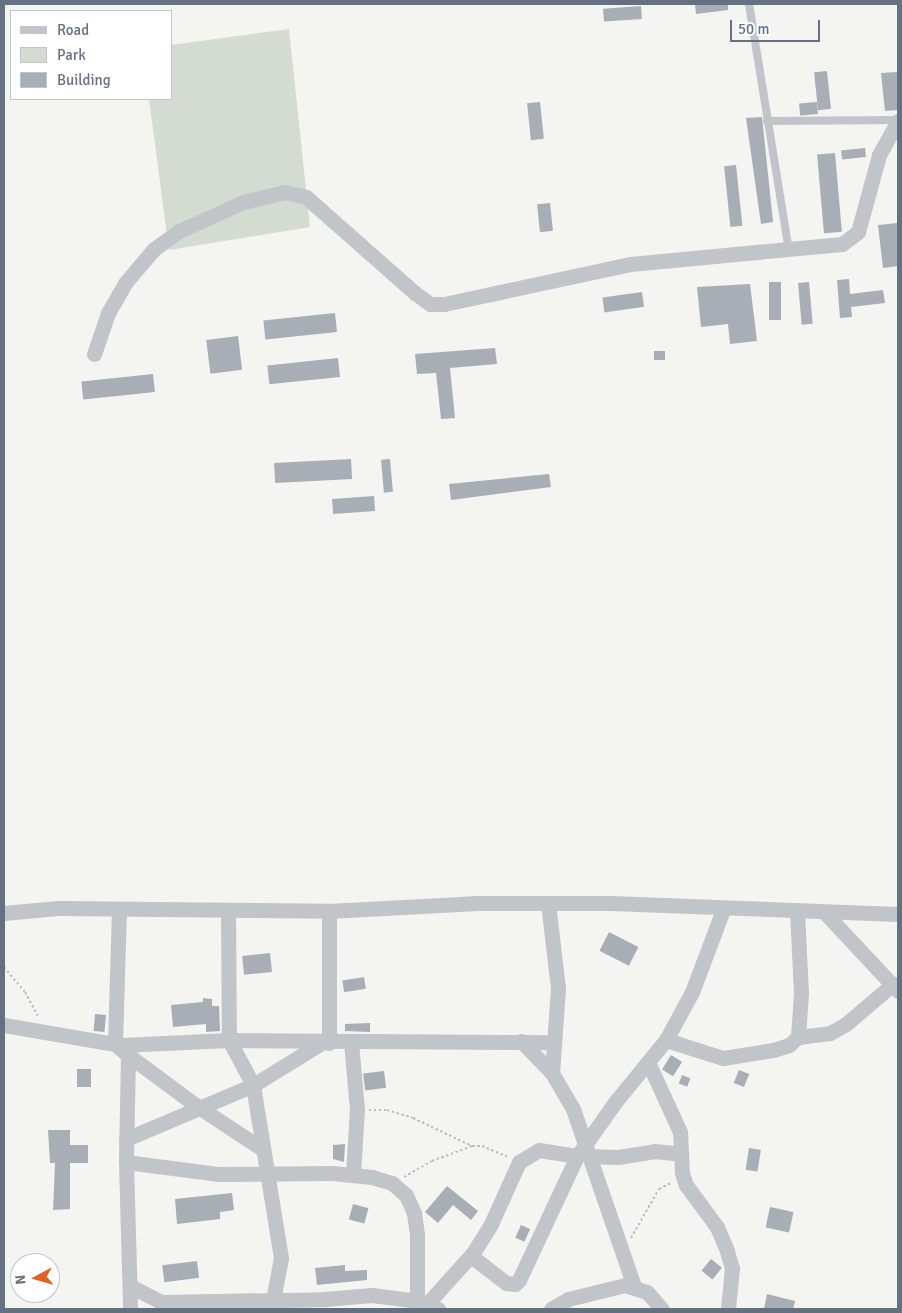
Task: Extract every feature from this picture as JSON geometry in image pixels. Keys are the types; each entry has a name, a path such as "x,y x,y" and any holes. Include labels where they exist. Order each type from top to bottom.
{"street":[{"path":"94,354 108,313 126,282 154,249 177,232 208,216 243,202 285,192 306,197 430,304 444,304 630,264 789,251 842,244 858,232 879,155 898,120"},
{"path":"4,912 58,908 329,911 478,902 898,914"},
{"path":"548,903 558,988 552,1072"},
{"path":"119,909 121,1048 126,1139 130,1309"},
{"path":"228,910 229,1040 253,1086 261,1148 281,1258 273,1300"},
{"path":"471,1256 506,1283 516,1284 583,1152 666,1040 692,992 723,910"},
{"path":"326,1043 329,911"},
{"path":"797,912 801,993 798,1037"},
{"path":"666,1040 723,1058 772,1050 788,1045 798,1037 830,1033 846,1024 896,987 825,913"},
{"path":"4,1024 121,1048 229,1040 326,1043 521,1040 553,1042"},
{"path":"521,1040 552,1072 573,1109 583,1152 625,1251 634,1286"},
{"path":"351,1042 357,1109 353,1175"},
{"path":"126,1139 197,1106 253,1086 326,1043"},
{"path":"121,1048 197,1106 261,1148"},
{"path":"648,1062 673,1112 680,1132 686,1186 717,1227 728,1251 732,1268 728,1309"},
{"path":"428,1305 471,1256 491,1224 519,1162 539,1150 583,1152 618,1157 660,1151 681,1154"},
{"path":"126,1162 219,1174 353,1175 392,1183 406,1195 414,1212 428,1305"},
{"path":"130,1286 161,1302 273,1300 372,1295 428,1305"},
{"path":"551,1309 568,1299 634,1286 654,1297 662,1309"}],"lane":[{"path":"750,4 789,251"},
{"path":"768,121 898,120"}],"path":[{"path":"4,967 35,1008 44,1032"},
{"path":"357,1109 400,1114 472,1146"},
{"path":"392,1183 432,1161 472,1146 482,1146 519,1162"},
{"path":"625,1251 659,1189 672,1183 686,1186"}],"green space":[{"path":"289,29 310,227 169,250 149,100 172,100 172,45"}],"building":[{"path":"695,4 728,4 728,10 696,14"},
{"path":"641,6 642,19 604,22 603,9"},
{"path":"827,71 831,109 818,110 814,72"},
{"path":"897,72 898,110 885,111 881,73"},
{"path":"540,102 544,139 531,140 527,103"},
{"path":"817,102 818,114 800,116 799,104"},
{"path":"762,117 773,222 761,224 746,118"},
{"path":"865,148 866,157 842,159 841,151"},
{"path":"835,153 842,232 824,233 817,155"},
{"path":"736,165 742,226 730,227 724,166"},
{"path":"550,203 553,231 540,232 537,204"},
{"path":"898,223 898,266 883,268 878,225"},
{"path":"849,279 850,294 883,290 885,303 851,307 852,317 840,318 837,280"},
{"path":"769,282 781,282 781,320 769,320"},
{"path":"809,282 813,324 802,325 798,283"},
{"path":"750,284 757,341 730,344 728,324 701,327 697,287"},
{"path":"642,292 644,307 604,312 602,298"},
{"path":"335,313 337,332 265,339 263,321"},
{"path":"238,336 242,370 210,374 206,340"},
{"path":"495,348 497,364 450,368 455,418 441,419 436,373 417,374 415,354"},
{"path":"654,351 665,351 665,360 654,360"},
{"path":"338,358 340,377 269,384 267,365"},
{"path":"153,374 155,392 83,399 81,382"},
{"path":"351,459 352,479 275,483 274,463"},
{"path":"390,459 393,492 384,493 381,460"},
{"path":"549,474 551,487 451,500 449,484"},
{"path":"374,496 375,511 333,514 332,499"},
{"path":"609,932 638,947 629,966 599,951"},
{"path":"270,953 272,972 244,975 242,956"},
{"path":"364,977 366,989 344,992 342,980"},
{"path":"203,998 212,999 212,1006 219,1006 220,1031 206,1032 206,1024 173,1027 171,1005 203,1002"},
{"path":"95,1014 106,1015 104,1032 94,1031"},
{"path":"370,1023 370,1032 345,1031 345,1024"},
{"path":"671,1055 682,1062 673,1076 662,1069"},
{"path":"77,1069 91,1069 91,1087 77,1087"},
{"path":"739,1070 749,1074 744,1087 734,1083"},
{"path":"384,1071 386,1088 365,1090 363,1074"},
{"path":"682,1075 690,1078 687,1087 679,1083"},
{"path":"48,1130 70,1130 70,1145 88,1145 88,1163 70,1163 70,1209 53,1210 55,1163 50,1163"},
{"path":"345,1144 344,1162 333,1159 333,1145"},
{"path":"749,1148 761,1150 757,1172 746,1170"},
{"path":"447,1186 478,1211 471,1220 453,1205 438,1223 425,1212"},
{"path":"232,1193 234,1210 220,1212 220,1219 177,1224 175,1199"},
{"path":"353,1204 368,1208 364,1224 349,1219"},
{"path":"770,1207 793,1212 789,1233 766,1228"},
{"path":"521,1225 530,1229 524,1242 515,1238"},
{"path":"711,1259 722,1268 712,1279 702,1271"},
{"path":"197,1261 199,1278 164,1282 162,1265"},
{"path":"345,1265 345,1271 367,1270 367,1280 317,1285 315,1268"},
{"path":"767,1294 795,1301 793,1309 764,1309"}]}
